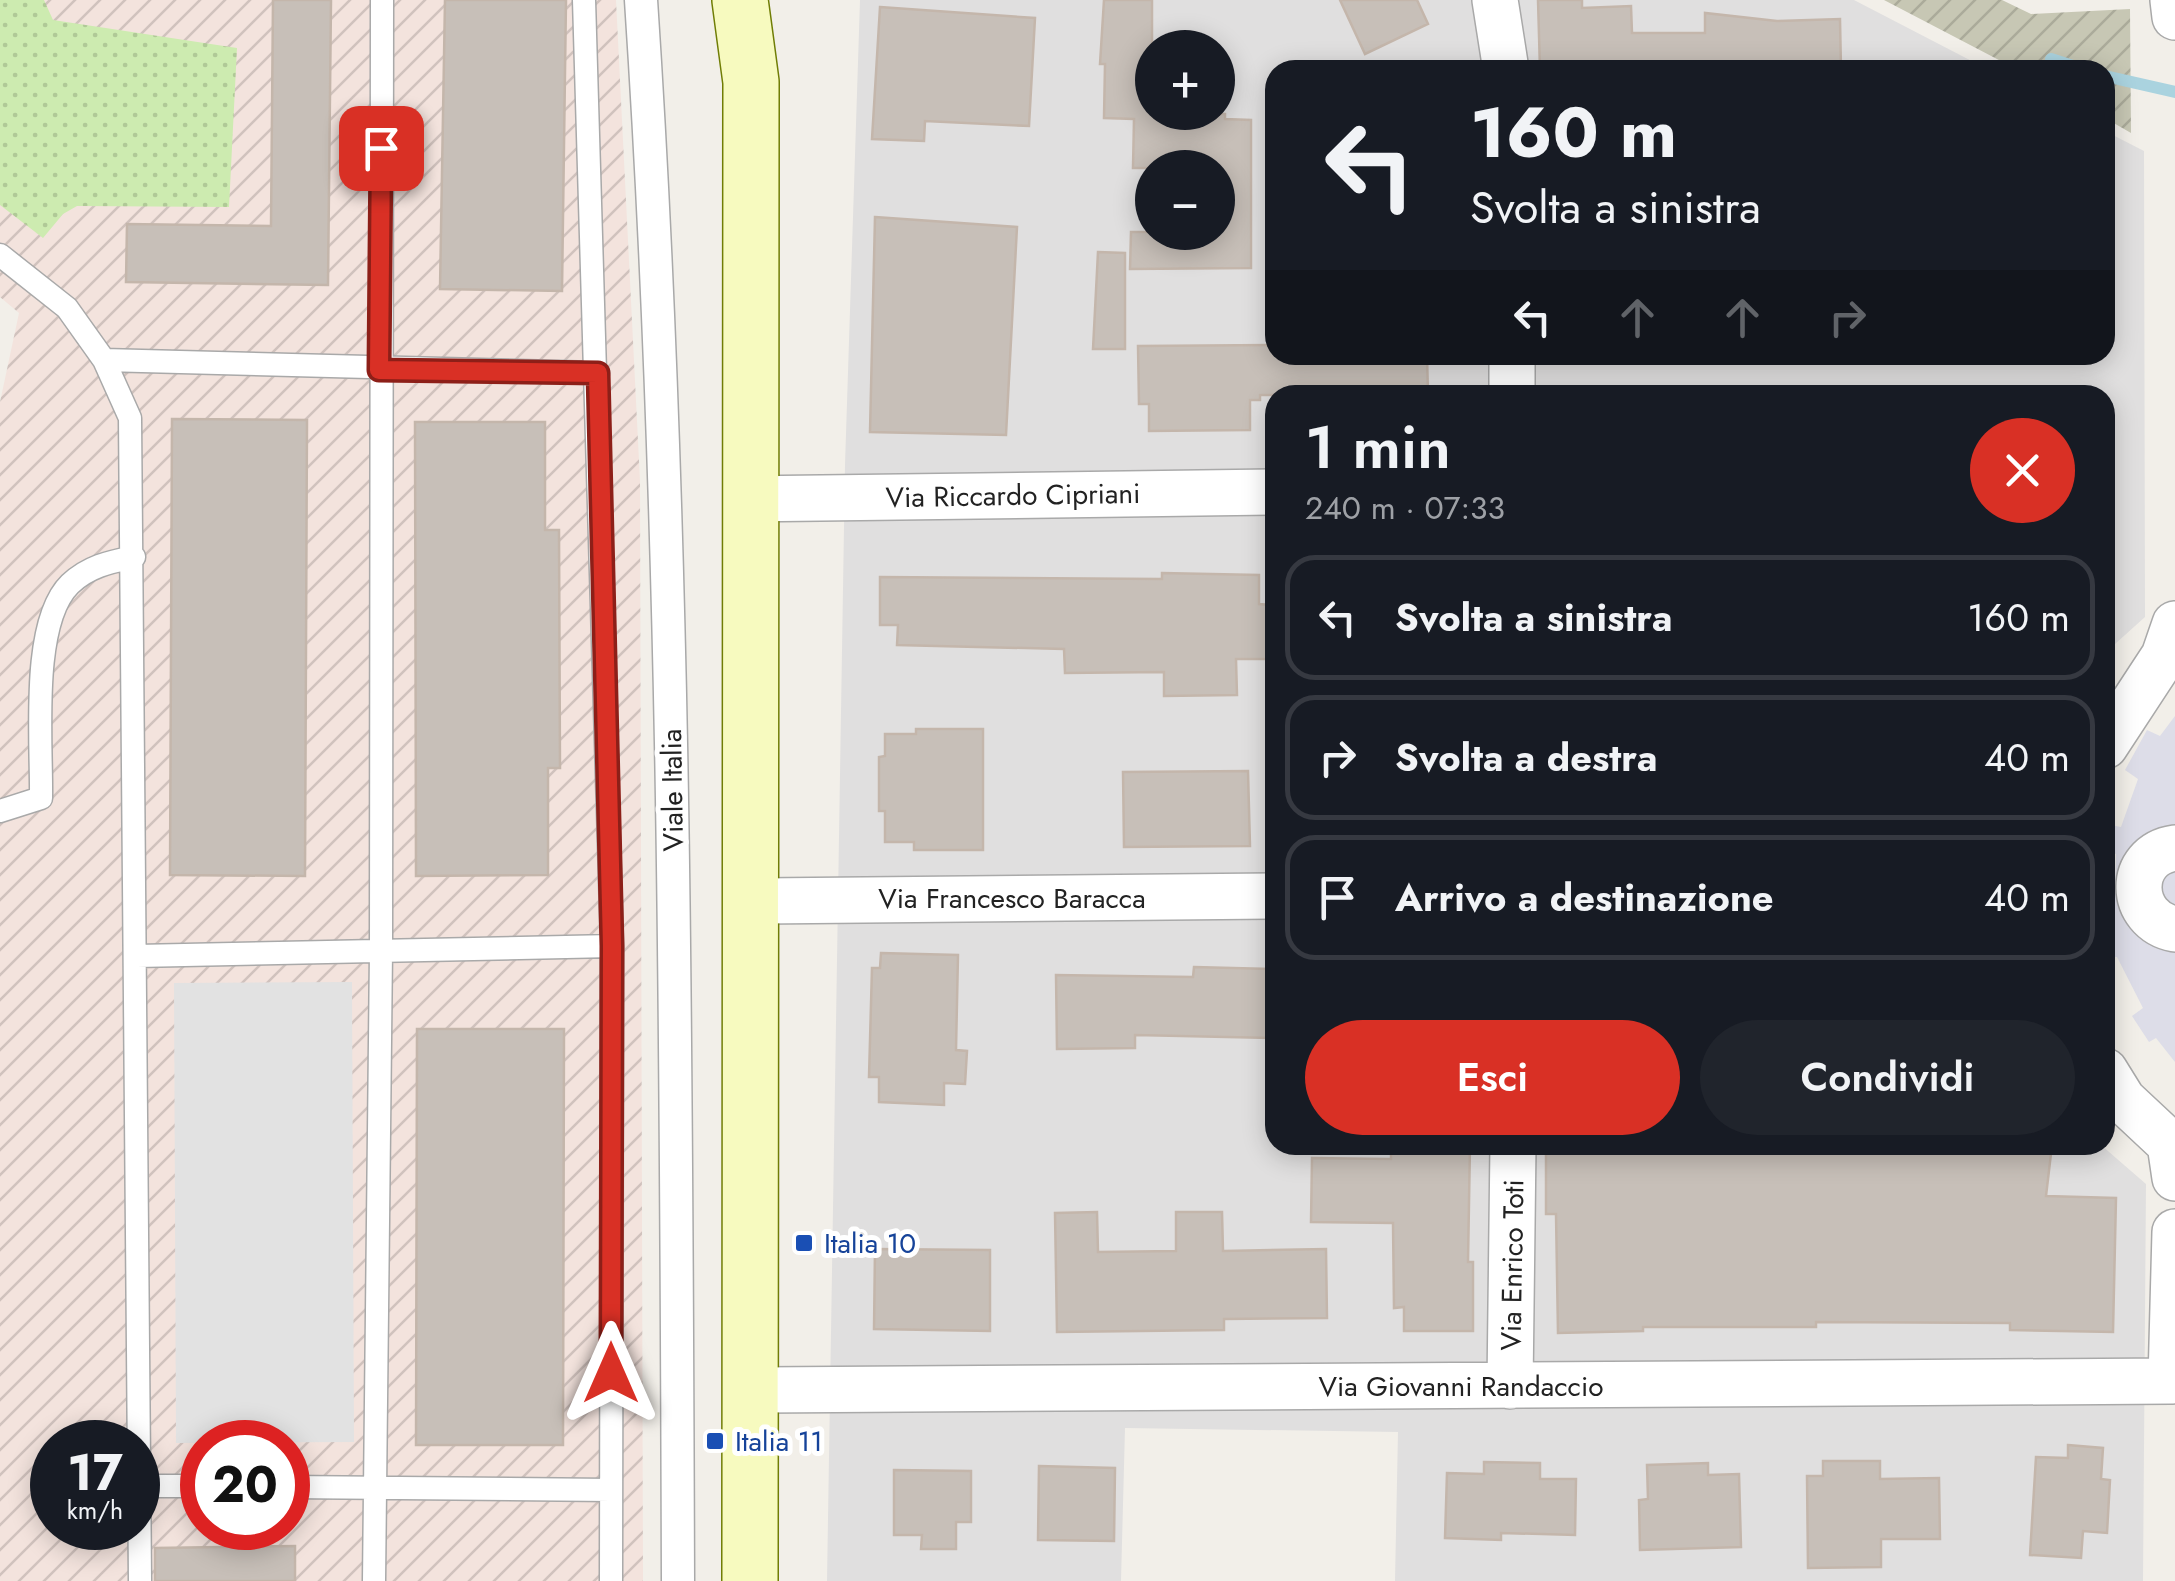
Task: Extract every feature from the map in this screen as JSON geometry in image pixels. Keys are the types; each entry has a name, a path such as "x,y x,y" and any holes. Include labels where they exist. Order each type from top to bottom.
{"main road":[{"path":"740,0 751,82 750,1581"},
{"path":"751,82 766,0"}],"street":[{"name":"Viale Italia","path":"642,0 661,294 668,502 678,1581"},
{"path":"1495,0 1504,60"},
{"path":"2173,0 2175,16"},
{"name":"Via Riccardo Cipriani","path":"752,499 1265,492"},
{"path":"2115,731 2164,656 2175,624"},
{"path":"2175,848 2153,856 2121,890 2148,916 2175,929"},
{"name":"Via Francesco Baracca","path":"750,901 1265,896"},
{"path":"2115,1087 2123,1100 2170,1144 2175,1178"},
{"name":"Via Enrico Toti","path":"1510,1386 1513,1155"},
{"path":"2173,1382 2175,1232"},
{"name":"Via Giovanni Randaccio","path":"752,1390 2173,1382"}],"lane":[{"path":"374,1581 381,952 382,0"},
{"path":"584,0 612,946 610,1581"},
{"path":"0,255 67,308 104,360 130,418 141,1420"},
{"path":"104,360 598,373"},
{"path":"0,810 41,798 45,644 50,614 68,585 93,566 134,557"},
{"path":"137,956 612,946"},
{"path":"310,1487 610,1490"},
{"path":"140,1581 141,1550"}],"shaded area":[{"path":"0,0 616,0 640,481 643,1581 0,1581 0,402 19,313 0,297"},
{"path":"860,0 1854,0 1970,60 1265,60 1265,365 2115,365 2115,136 2144,151 2145,617 2115,644 2115,385 1265,385 1265,1155 2113,1155 2146,1184 2143,1581 1395,1581 1398,1432 1125,1428 1121,1581 827,1581 845,465"},
{"path":"1884,0 2002,0 2031,14 2130,9 2131,133 2115,124 2115,60 1999,60"},
{"path":"2175,716 2175,1062 2156,1038 2149,1042 2132,1016 2143,1008 2115,957 2115,826 2121,827 2138,779 2125,770 2147,730 2160,736"},
{"path":"352,982 354,1442 310,1442 310,1420 180,1420 180,1443 176,1443 174,983"}],"green space":[{"path":"0,0 44,0 53,20 237,48 229,207 77,206 63,214 43,238 0,205"}],"building":[{"path":"273,0 331,0 328,285 126,282 127,224 271,226"},
{"path":"445,0 566,0 562,291 440,289"},
{"path":"1104,0 1152,0 1152,30 1135,30 1135,130 1235,130 1235,119 1251,120 1251,268 1130,269 1131,232 1135,232 1135,250 1235,250 1235,150 1135,150 1133,168 1134,119 1104,118 1105,64 1100,64"},
{"path":"1340,0 1417,0 1428,24 1365,54"},
{"path":"1538,0 1582,0 1582,8 1631,6 1632,33 1705,33 1705,13 1777,21 1840,19 1841,60 1540,60"},
{"path":"880,7 1035,18 1029,126 925,121 924,141 872,139"},
{"path":"875,217 1017,227 1006,435 870,432"},
{"path":"1098,252 1125,253 1125,349 1093,349"},
{"path":"1265,345 1265,365 1427,365 1428,385 1265,385 1265,395 1260,395 1260,400 1250,400 1250,430 1149,431 1149,404 1139,404 1138,346"},
{"path":"172,419 307,420 305,876 170,875"},
{"path":"415,422 545,422 545,530 559,530 560,768 548,768 548,875 416,876"},
{"path":"1162,573 1259,575 1259,604 1265,604 1265,659 1236,659 1237,695 1164,696 1164,672 1065,673 1064,649 897,645 898,625 880,625 880,577 1162,579"},
{"path":"916,729 983,729 983,850 914,850 914,842 885,842 885,811 879,811 879,757 885,756 885,734 916,734"},
{"path":"1248,771 1250,846 1124,847 1123,772"},
{"path":"881,953 958,955 956,1050 967,1051 965,1084 944,1083 944,1105 879,1102 879,1077 869,1077 872,968 880,968"},
{"path":"1194,967 1265,969 1265,1038 1135,1035 1135,1048 1057,1049 1056,975 1193,977"},
{"path":"417,1029 564,1029 563,1445 416,1445"},
{"path":"1391,1155 1470,1155 1468,1262 1473,1262 1473,1331 1404,1331 1404,1307 1394,1308 1393,1223 1311,1222 1312,1158 1391,1159"},
{"path":"1546,1155 2051,1155 2046,1196 2116,1198 2113,1332 2010,1330 2010,1323 1816,1322 1816,1327 1643,1327 1643,1331 1558,1333 1556,1214 1546,1214"},
{"path":"1097,1212 1098,1252 1176,1251 1176,1212 1222,1212 1223,1251 1326,1249 1327,1318 1224,1319 1224,1330 1057,1332 1055,1213"},
{"path":"875,1249 990,1250 990,1331 874,1329"},
{"path":"2068,1445 2103,1448 2101,1479 2110,1480 2107,1533 2083,1531 2081,1558 2030,1555 2036,1457 2068,1458"},
{"path":"1823,1461 1880,1461 1880,1479 1939,1478 1940,1539 1881,1539 1881,1567 1808,1568 1807,1476 1823,1476"},
{"path":"1484,1462 1540,1463 1540,1479 1576,1479 1575,1535 1501,1533 1501,1540 1445,1538 1447,1473 1484,1474"},
{"path":"1708,1463 1708,1475 1739,1474 1741,1547 1640,1550 1639,1500 1648,1499 1647,1465"},
{"path":"1039,1466 1115,1468 1114,1541 1038,1540"},
{"path":"894,1470 971,1471 971,1522 956,1522 956,1549 921,1549 922,1535 894,1535"},
{"path":"155,1550 295,1550 295,1581 155,1581"}],"waterway":[{"path":"2115,78 2175,92"}],"place":[{"name":"Italia 10","path":"804,1243"},
{"name":"Italia 11","path":"715,1441"}],"route":[{"path":"381,148 379,370 598,373 612,946 611,1373"}]}
